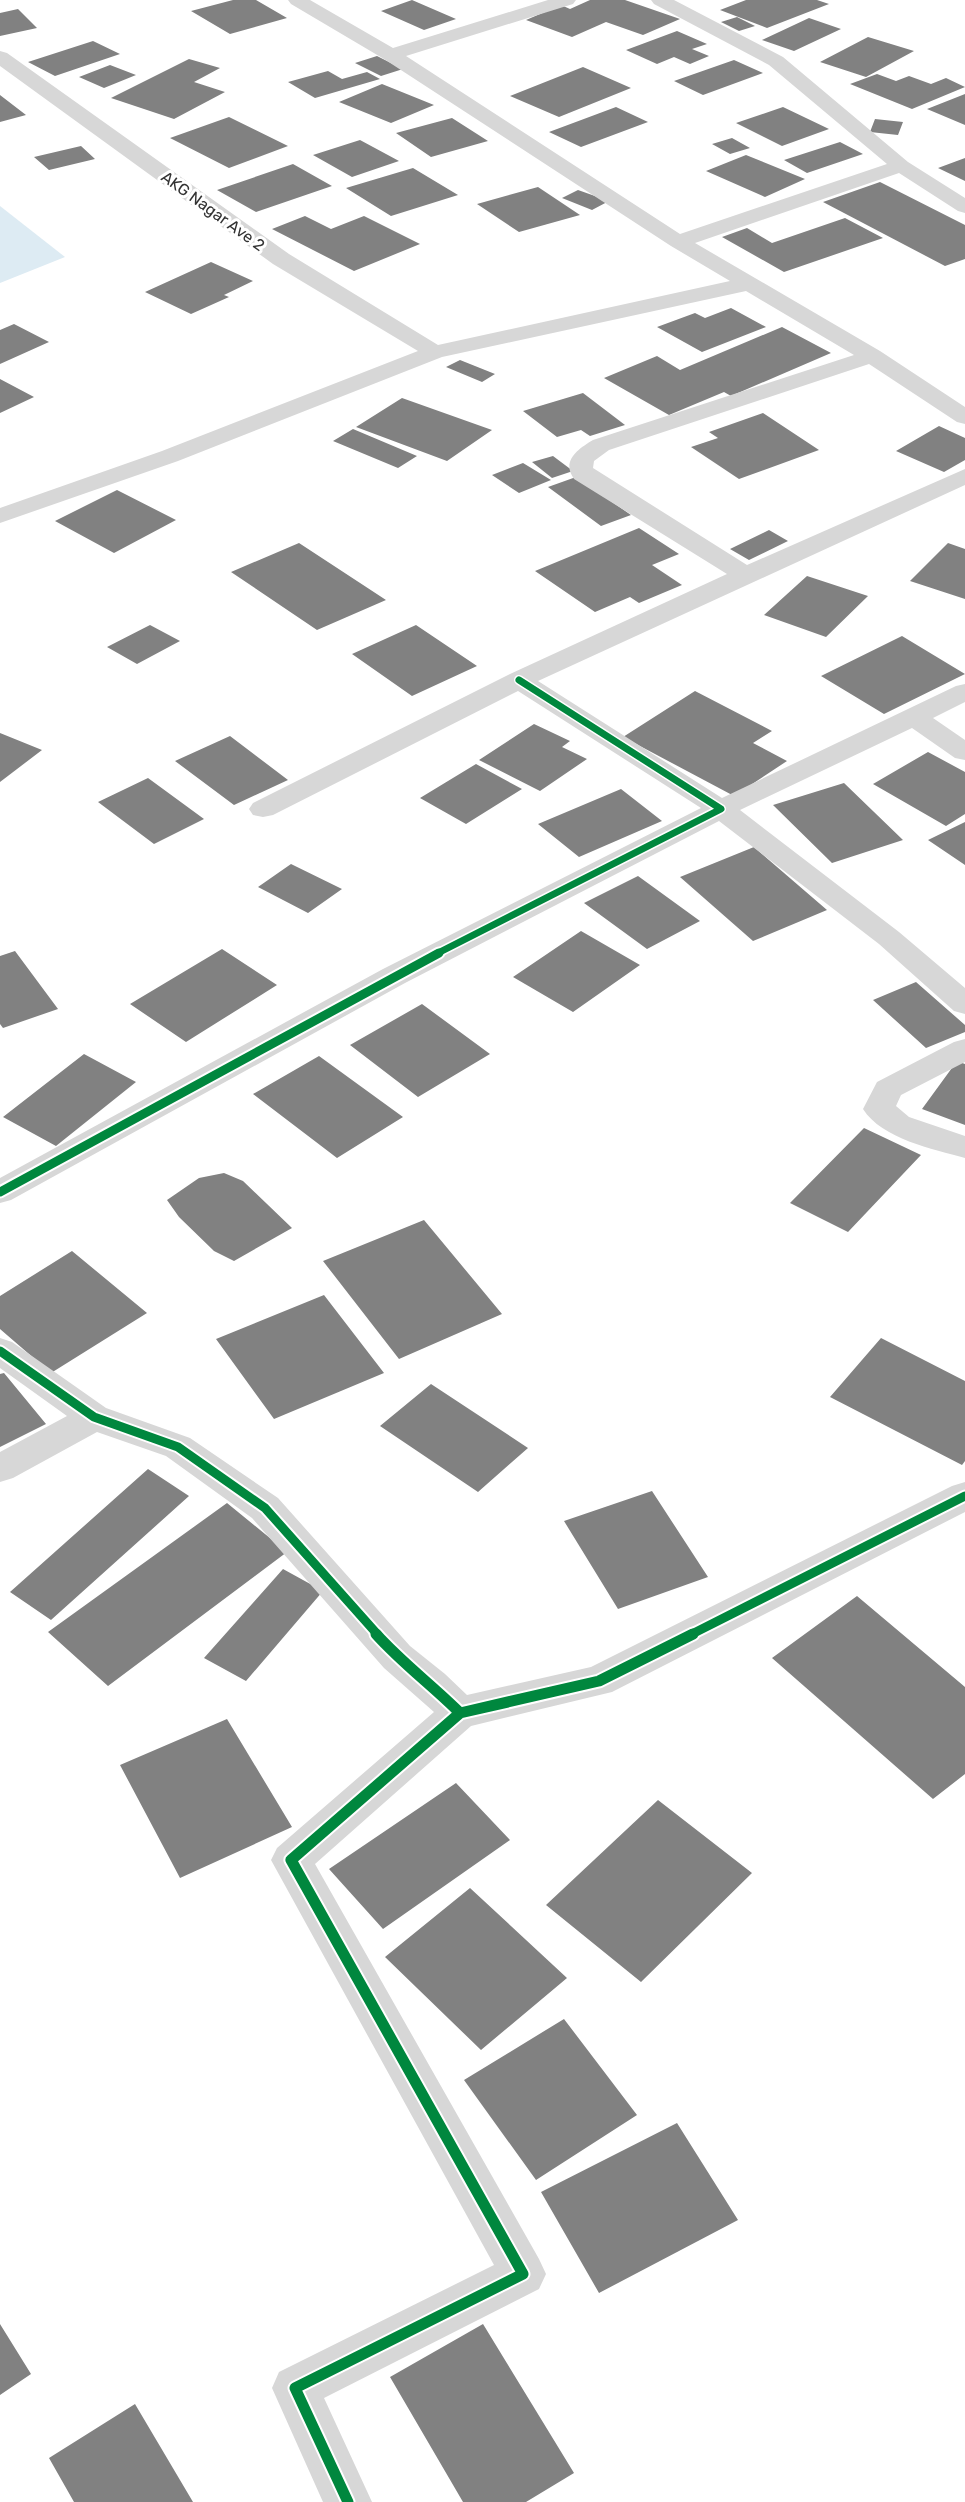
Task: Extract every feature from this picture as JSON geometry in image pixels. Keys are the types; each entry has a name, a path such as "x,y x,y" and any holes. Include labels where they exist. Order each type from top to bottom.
{"street":[{"path":"297,0 391,55 678,242 872,356 965,417"},
{"path":"391,55 567,0"},
{"path":"660,0 776,62 902,166 965,207"},
{"name":"AKG Nagar Ave 2","path":"0,57 280,259 435,352"},
{"path":"678,242 902,166"},
{"path":"0,516 170,456 435,352 747,284"},
{"path":"747,575 593,483 582,474 580,466 584,455 601,445 872,356"},
{"path":"263,809 519,680 965,476"},
{"path":"519,680 721,809 889,938 965,1004"},
{"path":"0,1192 394,976 721,809 965,692"},
{"path":"914,717 965,752"},
{"path":"965,1049 888,1089 879,1109 898,1125 965,1147"},
{"path":"0,1351 94,1417 178,1447 265,1508 397,1657 432,1685 460,1713"},
{"path":"0,1468 94,1417"},
{"path":"348,2502 295,2388 523,2274 291,1860 460,1713 599,1681 965,1496"}],"shaded area":[{"path":"0,206 65,257 0,283"}],"building":[{"path":"233,0 256,0 287,18 230,34 191,11"},
{"path":"412,0 456,19 424,30 381,11"},
{"path":"590,0 625,0 680,19 643,35 606,22 572,37 526,20 561,5 570,9"},
{"path":"746,0 817,0 829,4 767,28 720,10"},
{"path":"18,9 37,28 0,36 0,13"},
{"path":"737,17 755,26 739,31 721,22"},
{"path":"809,18 841,29 794,51 762,40"},
{"path":"677,31 707,44 692,49 709,56 690,64 674,57 657,64 626,50"},
{"path":"868,37 914,51 866,77 820,62"},
{"path":"93,41 120,54 55,76 28,62"},
{"path":"377,56 403,69 381,76 355,63"},
{"path":"189,59 220,68 194,82 225,92 174,119 111,98"},
{"path":"734,60 763,73 703,95 674,81"},
{"path":"110,65 136,75 104,88 79,77"},
{"path":"583,67 631,88 559,117 510,96"},
{"path":"328,71 342,79 367,72 380,79 315,98 288,82"},
{"path":"877,74 896,81 909,76 931,84 946,78 965,87 912,109 850,84"},
{"path":"382,84 434,105 391,123 339,102"},
{"path":"965,94 965,125 927,109"},
{"path":"0,95 26,115 0,122"},
{"path":"616,107 648,122 581,147 549,132"},
{"path":"783,107 829,129 782,146 736,123"},
{"path":"229,117 288,146 229,168 170,138"},
{"path":"452,118 488,141 431,157 396,133"},
{"path":"875,119 903,122 898,135 870,132"},
{"path":"732,138 750,148 730,154 712,144"},
{"path":"360,140 399,161 352,177 313,155"},
{"path":"840,142 863,154 807,173 784,160"},
{"path":"81,146 95,159 49,170 34,157"},
{"path":"746,155 805,179 765,197 706,171"},
{"path":"965,158 965,181 938,168"},
{"path":"293,164 332,186 256,212 217,190"},
{"path":"413,168 458,195 391,216 346,188"},
{"path":"880,182 965,225 965,259 945,266 823,202"},
{"path":"538,187 580,215 519,232 477,204"},
{"path":"578,190 609,201 592,210 562,198"},
{"path":"305,216 331,229 364,216 420,244 354,271 272,229"},
{"path":"845,218 883,238 784,272 722,237 747,228 772,243"},
{"path":"211,262 253,281 224,295 229,297 191,314 145,292"},
{"path":"731,308 766,327 702,352 657,327 695,313 705,318"},
{"path":"14,324 49,342 0,364 0,330"},
{"path":"782,327 831,353 731,396 724,392 669,415 604,378 657,356 680,370"},
{"path":"460,360 495,374 482,382 446,367"},
{"path":"0,379 34,397 0,413"},
{"path":"583,393 625,425 590,436 581,430 557,437 523,411"},
{"path":"402,398 492,430 447,461 356,427"},
{"path":"763,413 819,450 739,479 691,447 718,438 709,432"},
{"path":"939,426 965,438 965,460 944,472 896,451"},
{"path":"353,429 417,456 398,468 333,441"},
{"path":"553,456 573,471 552,478 532,462"},
{"path":"523,463 551,480 519,493 492,475"},
{"path":"576,477 631,515 601,526 548,487"},
{"path":"117,490 176,520 114,553 55,521"},
{"path":"639,528 679,554 652,565 682,585 639,603 630,597 595,612 535,571"},
{"path":"769,530 788,541 749,560 730,549"},
{"path":"299,543 386,600 317,630 231,572"},
{"path":"948,543 965,549 965,599 910,581"},
{"path":"807,576 868,596 826,637 764,615"},
{"path":"150,625 180,641 137,664 107,647"},
{"path":"416,625 477,666 412,696 352,654"},
{"path":"902,636 965,674 884,714 821,676"},
{"path":"695,691 772,731 753,743 787,761 734,796 623,737"},
{"path":"534,724 570,741 562,747 587,759 540,791 479,760"},
{"path":"0,733 42,750 0,782"},
{"path":"230,736 288,780 234,805 175,761"},
{"path":"928,752 965,772 965,814 946,826 873,784"},
{"path":"476,764 522,789 466,824 420,798"},
{"path":"148,778 204,819 154,844 98,802"},
{"path":"844,783 903,840 832,863 773,805"},
{"path":"621,789 662,821 579,857 538,824"},
{"path":"965,822 965,865 928,840"},
{"path":"754,847 827,910 753,941 680,877"},
{"path":"291,864 342,889 308,913 258,887"},
{"path":"638,876 700,921 647,949 584,903"},
{"path":"581,931 640,965 573,1012 513,977"},
{"path":"222,949 277,985 186,1042 130,1004"},
{"path":"15,951 58,1009 3,1028 0,1024 0,956"},
{"path":"916,982 965,1025 965,1032 926,1048 873,1000"},
{"path":"422,1004 490,1054 418,1097 350,1045"},
{"path":"84,1054 136,1082 56,1146 3,1117"},
{"path":"319,1056 403,1117 337,1158 253,1094"},
{"path":"957,1061 965,1064 965,1125 922,1109"},
{"path":"864,1128 921,1155 848,1232 790,1203"},
{"path":"224,1173 243,1181 292,1228 234,1261 214,1251 179,1217 167,1200 199,1178"},
{"path":"424,1220 502,1314 399,1359 323,1261"},
{"path":"72,1251 147,1313 51,1373 0,1329 0,1296"},
{"path":"324,1295 384,1373 274,1419 216,1339"},
{"path":"881,1338 965,1381 965,1461 962,1465 830,1397"},
{"path":"4,1373 46,1424 0,1447 0,1374"},
{"path":"431,1384 528,1448 478,1492 380,1426"},
{"path":"148,1469 189,1496 51,1620 10,1592"},
{"path":"652,1491 708,1577 618,1609 564,1521"},
{"path":"227,1503 287,1552 108,1686 48,1632"},
{"path":"283,1569 323,1591 246,1681 204,1658"},
{"path":"857,1596 965,1687 965,1774 933,1799 772,1658"},
{"path":"227,1719 292,1827 180,1878 120,1765"},
{"path":"456,1783 510,1840 383,1929 329,1869"},
{"path":"658,1800 752,1873 641,1982 546,1905"},
{"path":"470,1888 567,1978 481,2050 385,1957"},
{"path":"564,2019 637,2115 536,2180 464,2080"},
{"path":"677,2123 738,2220 599,2293 541,2192"},
{"path":"0,2324 31,2374 0,2395"},
{"path":"483,2324 574,2473 526,2502 463,2502 390,2377"},
{"path":"135,2404 193,2502 74,2502 49,2458"}],"cycle path":[{"path":"0,1192 394,976 721,809 519,680"},
{"path":"0,1351 94,1417 178,1447 265,1508 397,1657 432,1685 460,1713 599,1681 965,1496"},
{"path":"348,2502 295,2388 523,2274 291,1860 460,1713"}]}
